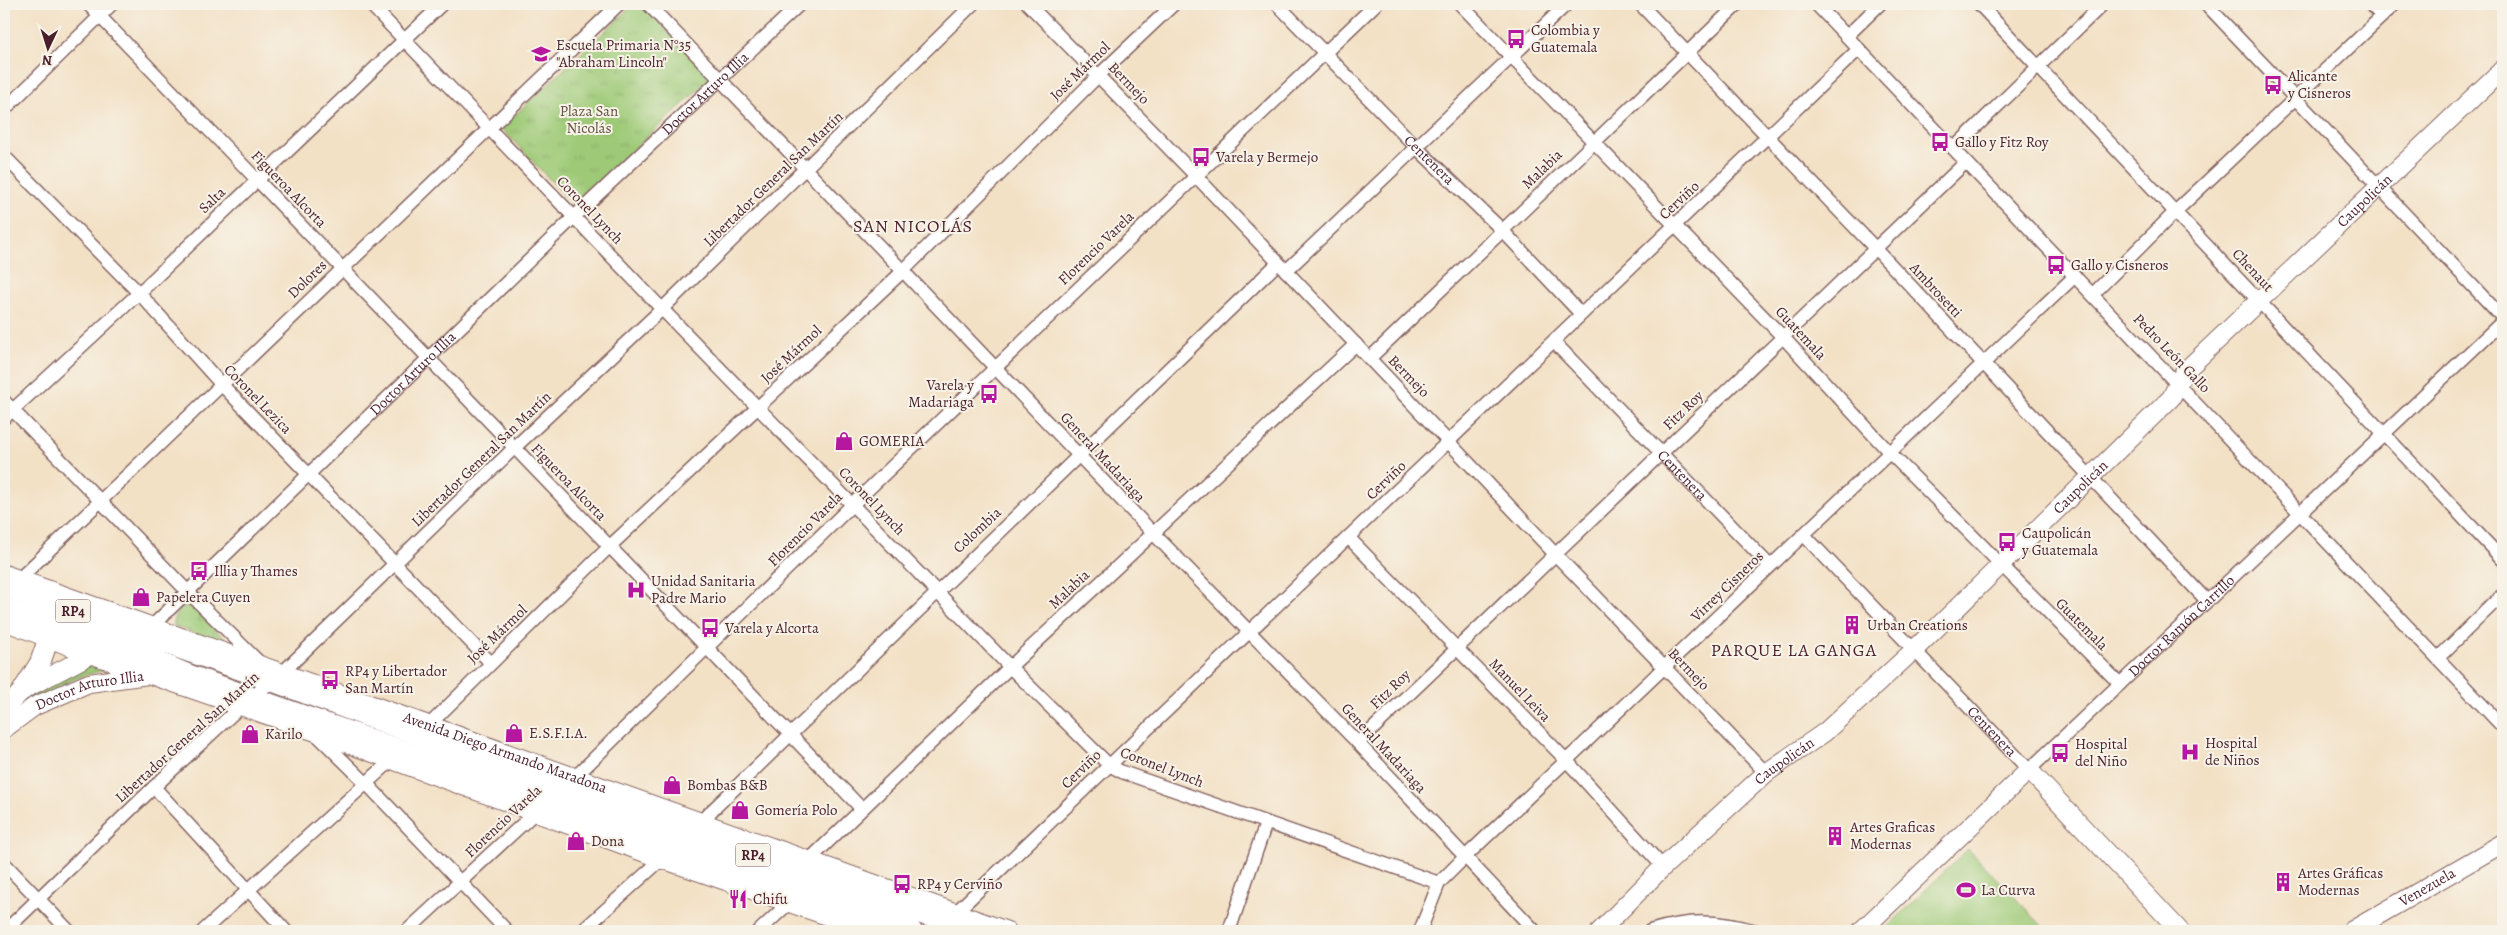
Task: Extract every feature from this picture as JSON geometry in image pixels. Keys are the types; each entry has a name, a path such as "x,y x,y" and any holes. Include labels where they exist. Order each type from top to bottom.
{"main road":[{"name":"Avenida Diego Armando Maradona","path":"9,580 272,672 373,718 486,760 555,795 637,832 912,931"},
{"name":"Avenida Diego Armando Maradona","path":"13,611 120,646 192,676 246,702 555,795 808,868 899,906 971,931"},
{"path":"13,611 39,624 46,636 47,643 40,663 22,690"},
{"path":"154,675 192,676"},
{"path":"373,718 428,726 486,760"},
{"path":"637,832 662,859 727,864"},
{"path":"808,868 866,881 899,906"},
{"path":"944,922 980,931"}],"street":[{"name":"Figueroa Alcorta","path":"88,4 861,808"},
{"path":"4,110 112,4"},
{"name":"Coronel Lynch","path":"370,4 662,309 1010,667 1109,765 1122,772 1439,883"},
{"name":"Salta","path":"6,409 139,293 442,4"},
{"name":"Dolores","path":"9,580 100,500 619,4"},
{"name":"General Madariaga","path":"648,4 1152,533 1358,743 1464,858 1535,931"},
{"name":"Doctor Arturo Illia","path":"4,709 22,690 90,654 120,646 148,630 574,217 800,4"},
{"name":"Libertador General San Martín","path":"5,931 154,787 246,702 272,672 395,564 514,448 662,309 806,170 973,4"},
{"name":"Bermejo","path":"1028,4 1195,175 1450,441 1554,554 1766,772"},
{"name":"José Mármol","path":"428,726 609,547 902,272 1098,75 1174,4"},
{"name":"Centenera","path":"1277,4 1417,148 1502,230 1581,314"},
{"name":"Florencio Varela","path":"407,931 555,795 708,648 853,504 1376,4"},
{"name":"Guatemala","path":"1460,4 1676,225 1890,453 1999,565 2120,684"},
{"name":"Colombia","path":"699,823 937,591 1080,456 1282,267 1417,148 1568,4"},
{"name":"Ambrosetti","path":"1640,4 1875,248 2207,601"},
{"name":"Malabia","path":"1370,358 1738,4"},
{"name":"Pedro León Gallo","path":"1816,4 2503,727"},
{"path":"1847,36 1880,4"},
{"name":"Chenaut","path":"1979,4 2260,301 2383,435 2503,560"},
{"path":"1954,148 2103,4"},
{"path":"2206,4 2503,320"},
{"path":"2370,4 2382,16"},
{"path":"2093,294 2294,98 2395,4"},
{"name":"Cerviño","path":"944,922 1349,538 1581,314 1769,138 1859,49"},
{"name":"Caupolicán","path":"1606,929 1663,867 1766,772 1825,732 1914,650 2172,398 2184,372 2503,69"},
{"name":"Coronel Lezica","path":"4,156 139,293 221,384 491,663"},
{"name":"Fitz Roy","path":"1358,743 1966,162"},
{"name":"Virrey Cisneros","path":"1420,931 1439,883 1464,858 1666,668 1770,566 2075,276"},
{"name":"Doctor Ramón Carrillo","path":"1861,931 2503,320"},
{"name":"Centenera","path":"1554,342 1770,566"},
{"name":"Malabia","path":"808,868 861,808 1152,533 1356,344"},
{"path":"6,409 100,500 188,592 272,672"},
{"name":"Centenera","path":"1804,535 2180,931"},
{"name":"Manuel Leiva","path":"1349,538 1566,761 1663,867"},
{"path":"2438,658 2503,594"},
{"name":"Avenida Diego Armando Maradona","path":"4,621 90,654 246,702 314,731 392,760 555,795 699,823 808,868"},
{"name":"Avenida Diego Armando Maradona","path":"272,672 428,726 555,795 662,859 871,931"},
{"name":"Doctor Arturo Illia","path":"4,730 34,706 88,683 154,675"},
{"path":"314,731 507,931"},
{"path":"203,931 246,890 392,760"},
{"path":"154,787 246,890 286,931"},
{"path":"1229,931 1266,823"},
{"name":"Venezuela","path":"2351,931 2503,843"},
{"path":"582,931 662,859"},
{"path":"4,863 68,931"},
{"name":"Avenida Diego Armando Maradona","path":"866,881 944,922 1007,931"},
{"path":"759,931 789,903"},
{"path":"1650,931 1702,921 1730,924 1756,931"}],"green space":[{"name":"Plaza San Nicolás","path":"634,4 643,4 712,77 574,205 501,128"},
{"path":"187,606 196,608 229,644 228,646 174,626 174,618 180,608"},
{"path":"150,646 246,682 241,686 147,650"},
{"path":"90,664 107,670 79,677 65,683 4,723 4,718 22,699"},
{"name":"La Curva","path":"1968,849 2047,931 1883,931"}],"place":[{"name":"Colombia y Guatemala","path":"1516,39"},
{"name":"Escuela Primaria N°35 \"Abraham Lincoln\"","path":"541,54"},
{"name":"Alicante y Cisneros","path":"2273,85"},
{"name":"Gallo y Fitz Roy","path":"1940,142"},
{"name":"Varela y Bermejo","path":"1201,157"},
{"name":"Gallo y Cisneros","path":"2056,265"},
{"name":"Varela y Madariaga","path":"989,394"},
{"name":"GOMERIA","path":"844,441"},
{"name":"Caupolicán y Guatemala","path":"2007,542"},
{"name":"Illia y Thames","path":"199,571"},
{"name":"Unidad Sanitaria Padre Mario","path":"636,590"},
{"name":"Papelera Cuyen","path":"141,597"},
{"name":"Urban Creations","path":"1852,625"},
{"name":"Varela y Alcorta","path":"710,628"},
{"name":"RP4 y Libertador San Martín","path":"330,680"},
{"name":"E.S.F.I.A.","path":"514,733"},
{"name":"Karilo","path":"250,734"},
{"name":"Hospital de Niños","path":"2190,752"},
{"name":"Hospital del Niño","path":"2060,753"},
{"name":"Bombas B&B","path":"672,785"},
{"name":"Gomería Polo","path":"740,810"},
{"name":"Artes Graficas Modernas","path":"1835,836"},
{"name":"Dona","path":"576,841"},
{"name":"Artes Gráficas Modernas","path":"2283,882"},
{"name":"RP4 y Cerviño","path":"902,884"},
{"name":"La Curva","path":"1966,890"},
{"name":"Chifu","path":"738,899"}],"district":[{"name":"SAN NICOLÁS","path":"913,226"},
{"name":"PARQUE LA GANGA","path":"1794,650"}]}
